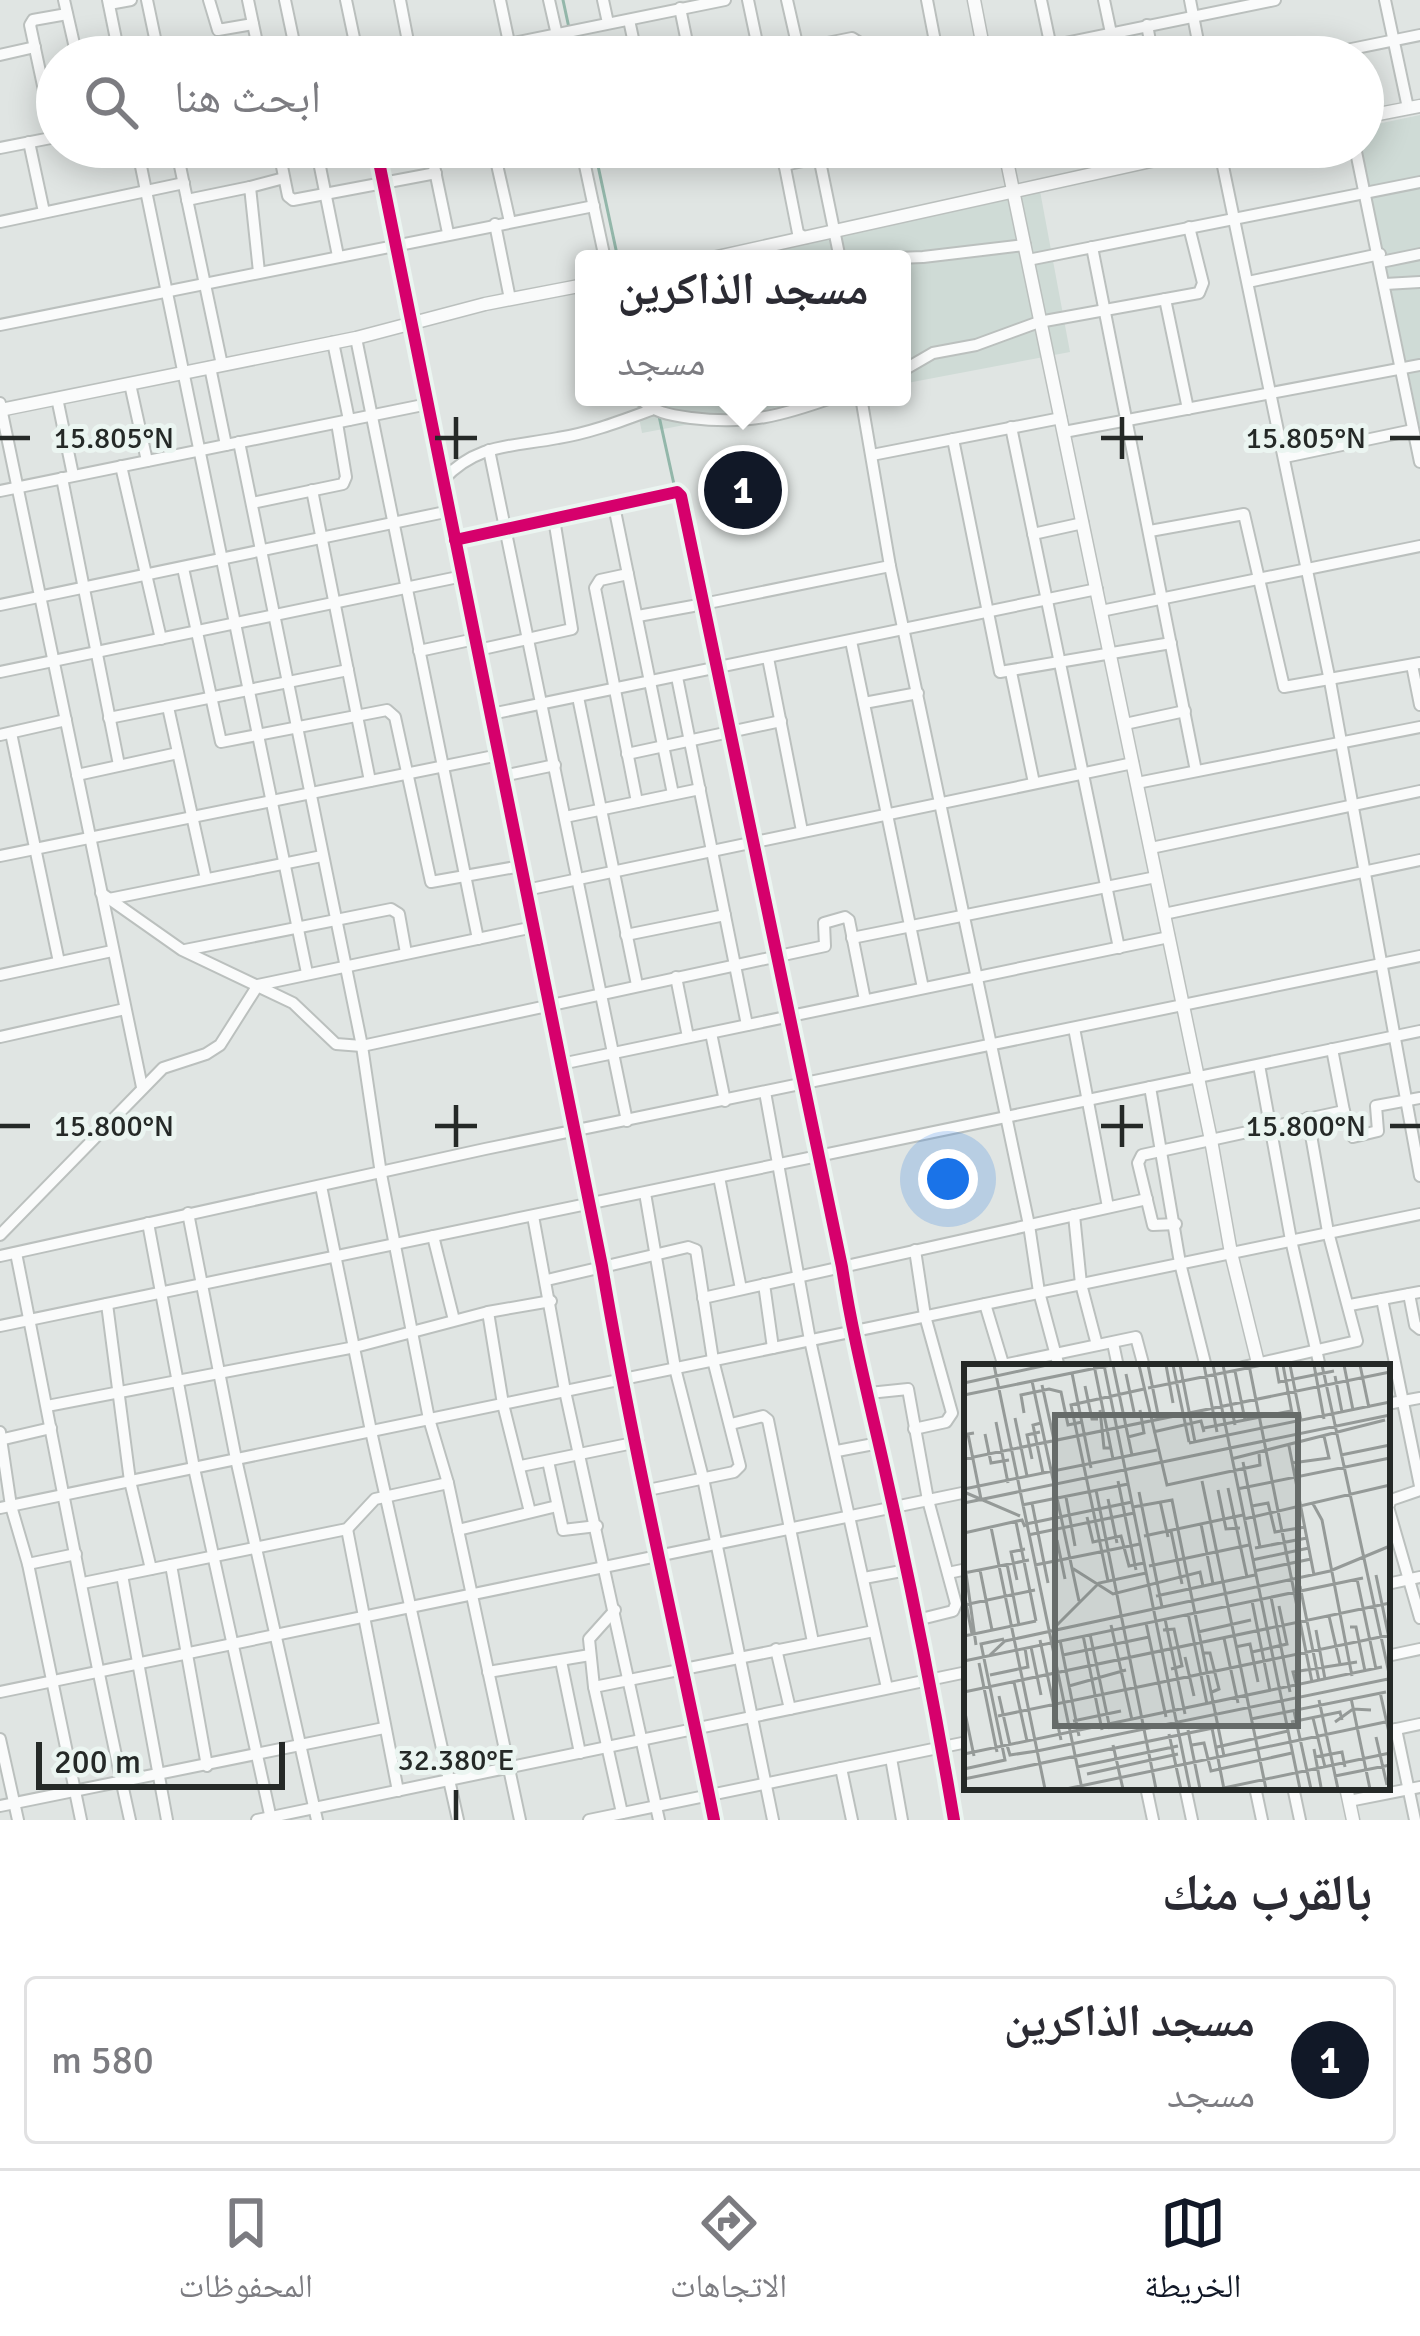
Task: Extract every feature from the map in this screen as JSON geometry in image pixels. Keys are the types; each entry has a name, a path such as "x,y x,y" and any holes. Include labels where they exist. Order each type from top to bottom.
{"street":[{"path":"115,36 108,2 131,0"},
{"path":"148,0 155,36"},
{"path":"209,0 218,30 253,24"},
{"path":"248,0 256,36"},
{"path":"285,0 293,36"},
{"path":"346,0 354,36"},
{"path":"400,0 407,36"},
{"path":"500,0 508,36"},
{"path":"549,0 557,34"},
{"path":"604,0 608,23"},
{"path":"552,36 629,20 657,7 725,0"},
{"path":"748,0 755,36"},
{"path":"787,0 795,36"},
{"path":"927,0 934,36"},
{"path":"974,0 981,36"},
{"path":"1041,0 1049,36"},
{"path":"1104,0 1111,33"},
{"path":"1190,0 1197,36"},
{"path":"1101,36 1275,0"},
{"path":"1384,112 1414,107 1385,0"},
{"path":"36,51 31,22 65,7"},
{"path":"680,8 686,36"},
{"path":"629,20 633,36"},
{"path":"1147,26 1149,36"},
{"path":"1384,42 1420,35"},
{"path":"0,55 35,47"},
{"path":"0,148 36,141"},
{"path":"29,142 44,212"},
{"path":"141,168 307,974"},
{"path":"181,168 216,366 252,503 362,1046 381,1174 429,1419 448,1484 520,1820"},
{"path":"282,168 293,200 436,173"},
{"path":"320,168 338,256"},
{"path":"379,168 590,1203 621,1379 715,1820"},
{"path":"435,168 448,233"},
{"path":"497,168 509,222"},
{"path":"586,168 603,250"},
{"path":"785,168 798,233 805,238"},
{"path":"821,168 837,250"},
{"path":"1009,168 1211,1140 1253,1364"},
{"path":"750,250 1112,168"},
{"path":"1221,168 1330,681 1379,965 1394,1037 1414,1099 1420,1177"},
{"path":"1360,168 1420,462"},
{"path":"187,200 284,178"},
{"path":"1028,260 1420,182"},
{"path":"0,222 184,183"},
{"path":"1396,186 1420,196"},
{"path":"250,187 259,272"},
{"path":"0,326 594,206"},
{"path":"495,224 510,299"},
{"path":"911,365 932,353 995,340 1039,322 1203,289 1189,227"},
{"path":"911,257 1025,244"},
{"path":"1092,247 1196,771"},
{"path":"1248,282 1420,254"},
{"path":"1385,284 1420,282"},
{"path":"142,1088 0,407 356,338 446,313 575,287"},
{"path":"1165,299 1188,409"},
{"path":"356,338 478,939"},
{"path":"252,503 345,481 333,342"},
{"path":"872,455 1011,428 1127,420 1420,365"},
{"path":"130,384 147,461"},
{"path":"57,398 83,588 119,765"},
{"path":"0,490 428,404"},
{"path":"647,406 651,410"},
{"path":"443,480 460,461 489,450 562,438 651,410 741,423 808,406"},
{"path":"864,406 890,566 1057,1361"},
{"path":"1011,428 1119,948"},
{"path":"1285,457 1413,430"},
{"path":"953,439 985,611 1003,673 1171,643"},
{"path":"489,450 627,1121"},
{"path":"122,466 161,639"},
{"path":"311,490 370,781"},
{"path":"455,540 680,494 698,605 716,669 842,1267 851,1331 907,1570 954,1820"},
{"path":"614,506 673,794"},
{"path":"0,605 449,512"},
{"path":"1150,531 1244,514 1282,684 1289,688 1416,664 1420,705"},
{"path":"419,651 527,640 572,629 554,519"},
{"path":"1033,535 1083,524"},
{"path":"1101,611 1420,546"},
{"path":"638,616 890,566"},
{"path":"183,568 221,742 393,712 429,880 521,866"},
{"path":"628,574 600,580 595,588 637,802"},
{"path":"0,672 463,576"},
{"path":"491,715 1096,589"},
{"path":"571,607 597,600"},
{"path":"851,641 923,988"},
{"path":"768,658 802,831"},
{"path":"109,718 348,670"},
{"path":"1011,671 1034,783"},
{"path":"677,676 748,1025"},
{"path":"864,703 918,693"},
{"path":"578,697 637,985"},
{"path":"168,707 206,879"},
{"path":"1125,724 1185,711"},
{"path":"59,962 5,734 66,720"},
{"path":"627,754 781,721"},
{"path":"1137,783 1420,728"},
{"path":"77,775 178,753"},
{"path":"0,856 499,755"},
{"path":"526,890 1133,763"},
{"path":"503,776 555,765"},
{"path":"565,817 700,789"},
{"path":"1150,848 1420,791"},
{"path":"105,896 322,856"},
{"path":"1164,914 1420,860"},
{"path":"852,938 1156,877"},
{"path":"105,896 182,950 302,1010 335,1044 362,1046 825,946 826,921 847,918 865,1000"},
{"path":"182,950 396,910 406,953"},
{"path":"626,935 725,915"},
{"path":"0,1235 167,1065 214,1050 228,1036 258,985 534,927"},
{"path":"562,1064 1169,938"},
{"path":"0,975 112,951"},
{"path":"0,1256 1420,956"},
{"path":"676,977 688,1037"},
{"path":"0,1037 124,1010"},
{"path":"1074,1028 1108,1207"},
{"path":"0,1326 1420,1031"},
{"path":"711,1033 725,1101"},
{"path":"1332,1049 1343,1111 1357,1138 1378,1131 1376,1106 1414,1099"},
{"path":"1259,1064 1319,1364"},
{"path":"1150,1087 1180,1263 1205,1364"},
{"path":"765,1092 810,1340 887,1688"},
{"path":"1176,1224 1154,1225 1138,1158 1343,1111"},
{"path":"1262,1364 1357,1341 1328,1232 1308,1118"},
{"path":"719,1177 741,1289"},
{"path":"321,1186 370,1431 388,1494 458,1820"},
{"path":"645,1192 675,1368 703,1478 773,1820"},
{"path":"703,1298 1147,1199"},
{"path":"188,1214 236,1459 316,1814"},
{"path":"6,1507 1420,1214"},
{"path":"1074,1215 1081,1284 1097,1346"},
{"path":"533,1216 565,1391 657,1814"},
{"path":"148,1223 194,1468 271,1819"},
{"path":"433,1236 454,1321"},
{"path":"547,1280 657,1253 688,1247 696,1250 713,1360 740,1466 734,1472 648,1490"},
{"path":"914,1429 946,1422 952,1413 925,1316 915,1250"},
{"path":"16,1252 61,1496 83,1582 130,1820"},
{"path":"764,1284 772,1348"},
{"path":"1350,1305 1415,1293 1415,1325 1420,1329"},
{"path":"1382,1299 1420,1488 1390,1503"},
{"path":"47,1406 355,1347 488,1312 551,1301"},
{"path":"107,1304 130,1481 151,1569"},
{"path":"986,1304 1002,1364"},
{"path":"488,1312 503,1404 530,1512"},
{"path":"1025,1364 1057,1361 1136,1337 1143,1364"},
{"path":"1113,1342 1117,1364"},
{"path":"869,1394 906,1387 928,1501 956,1607 917,1620"},
{"path":"1390,1403 1420,1398"},
{"path":"731,1424 763,1416 768,1420 813,1642"},
{"path":"51,1428 0,1437 6,1507 28,1564 81,1820"},
{"path":"521,1466 638,1442"},
{"path":"837,1451 879,1443"},
{"path":"548,1461 565,1532 597,1526"},
{"path":"83,1582 347,1529 368,1503 388,1494 448,1484"},
{"path":"0,1692 964,1493"},
{"path":"458,1530 557,1506"},
{"path":"1390,1513 1414,1579 1420,1618"},
{"path":"347,1529 398,1790"},
{"path":"28,1564 76,1554"},
{"path":"171,1565 207,1766"},
{"path":"864,1579 907,1570"},
{"path":"948,1573 964,1570"},
{"path":"122,1575 167,1820"},
{"path":"615,1610 590,1634 590,1655 622,1814"},
{"path":"594,1687 874,1630"},
{"path":"776,1649 790,1709"},
{"path":"1390,1654 1420,1649"},
{"path":"488,1672 590,1655"},
{"path":"561,1661 580,1753"},
{"path":"256,1820 316,1814 398,1790 964,1673"},
{"path":"1415,1820 1415,1788 1392,1730 1420,1724"},
{"path":"0,1806 384,1728"},
{"path":"0,1739 18,1820"},
{"path":"589,1820 657,1814 710,1796 964,1743"},
{"path":"890,1758 902,1820"},
{"path":"841,1768 853,1820"},
{"path":"1353,1820 1348,1794 1415,1788"},
{"path":"1148,1790 1154,1820"},
{"path":"1186,1790 1192,1820"},
{"path":"1256,1790 1262,1820"},
{"path":"1294,1790 1300,1820"}],"shaded area":[{"path":"1420,115 1420,428 1365,168 1384,168 1384,123"},
{"path":"1040,191 1070,352 911,382 911,250 729,250"},
{"path":"637,406 784,406 642,433"}],"waterway":[{"path":"563,0 569,28"},
{"path":"598,168 616,250"},
{"path":"659,416 675,489"}],"cycle path":[{"path":"380,168 714,1820"},
{"path":"455,540 677,492 681,496 915,1609 954,1820"}],"place":[{"name":"مسجد الذاكرين","path":"743,490"}]}
